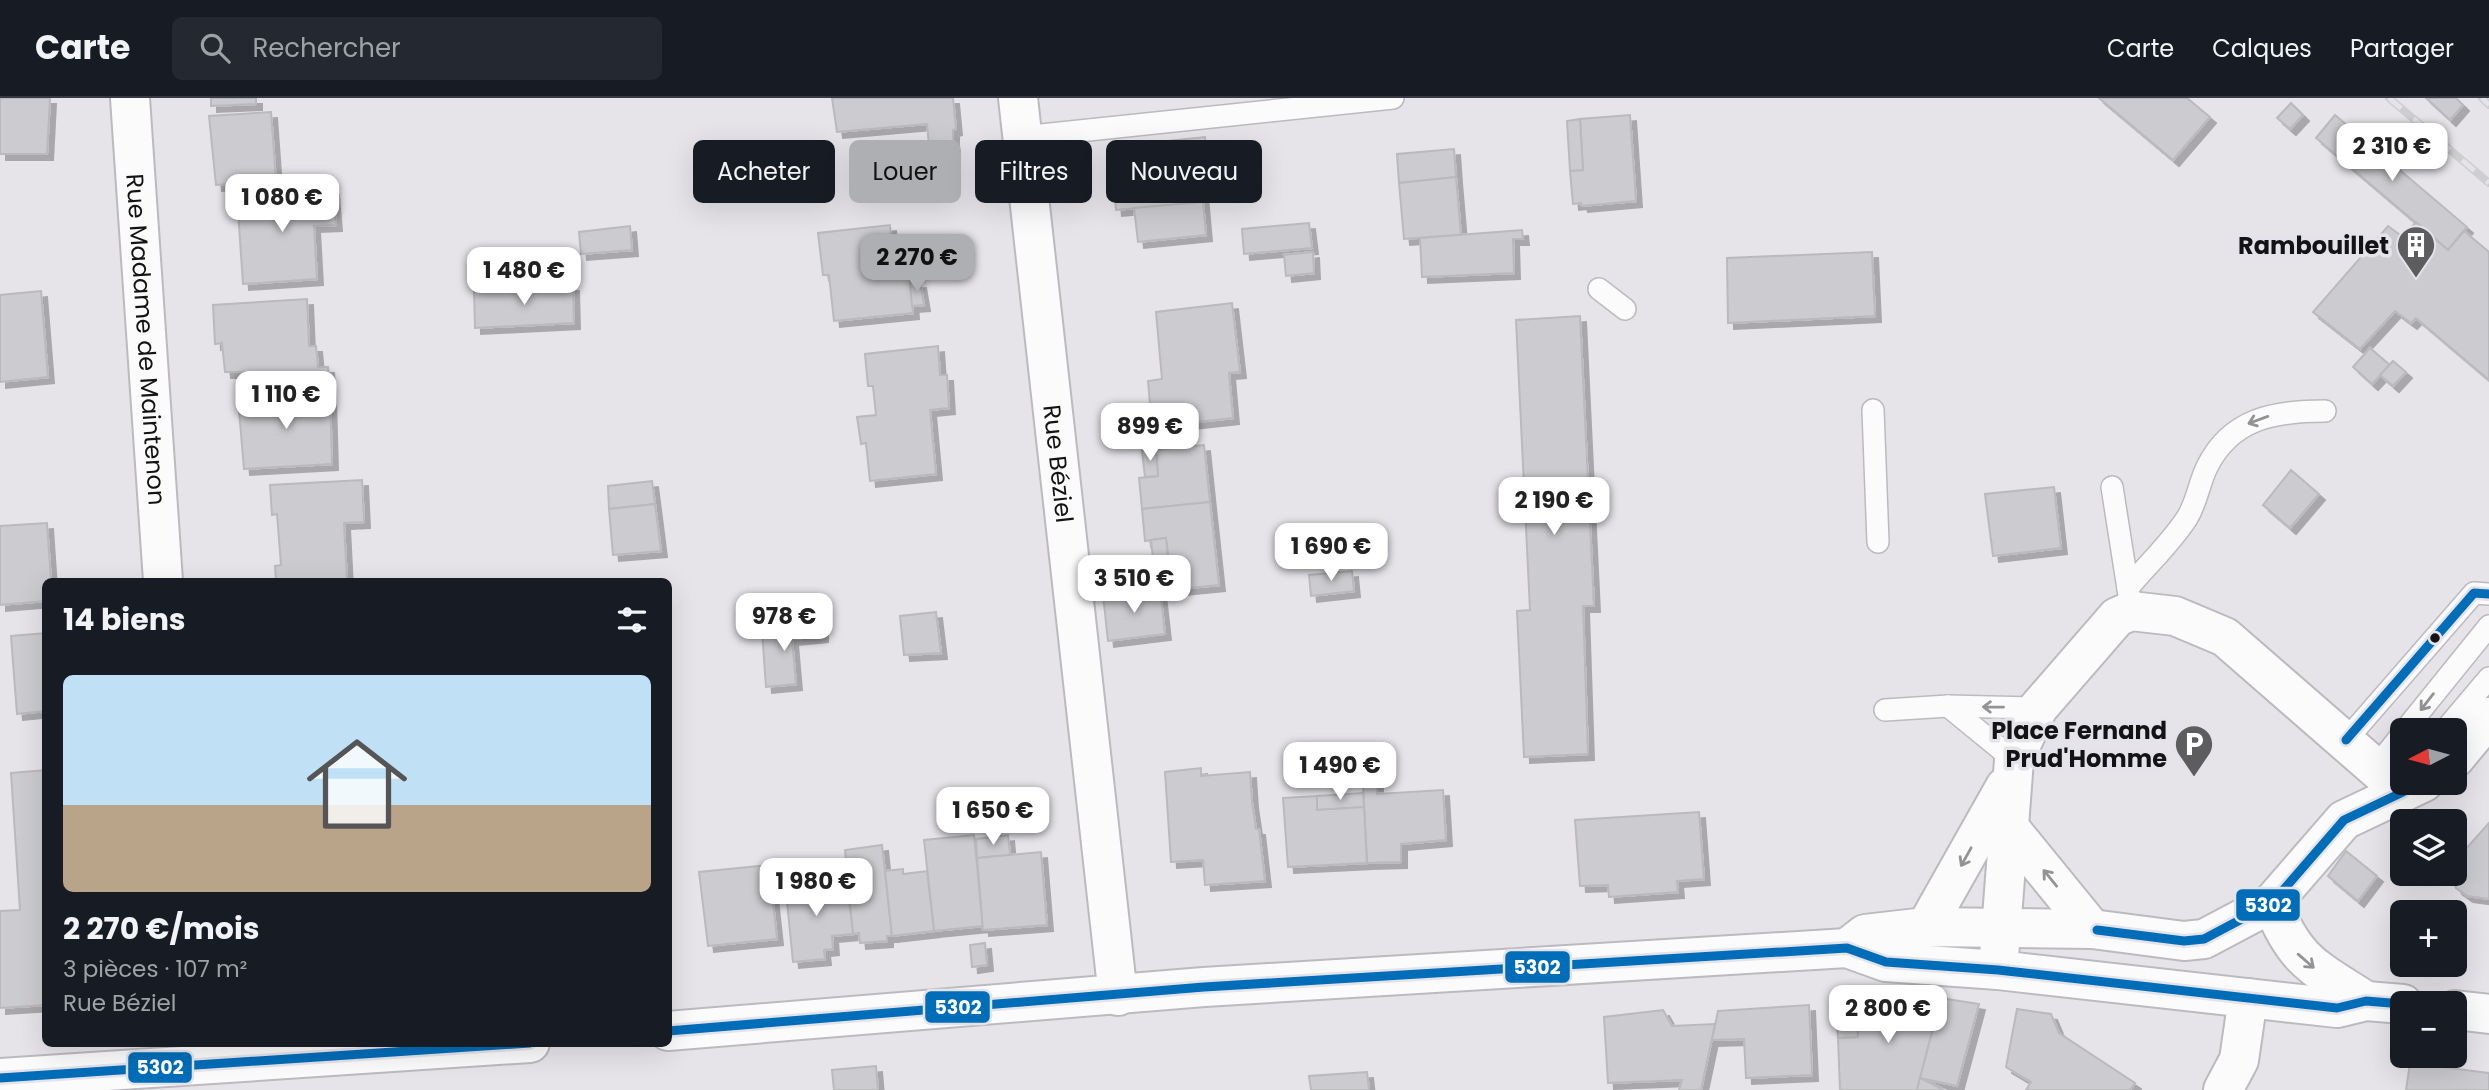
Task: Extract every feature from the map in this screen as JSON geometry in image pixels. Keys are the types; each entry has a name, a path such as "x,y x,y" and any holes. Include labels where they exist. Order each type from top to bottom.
{"street":[{"name":"Rue Madame de Maintenon","path":"130,98 163,578"},
{"name":"Rue Béziel","path":"1018,98 1118,996"},
{"path":"1927,926 2013,768 2038,708 2130,599 2225,637 2346,740 2390,773"},
{"path":"2468,742 2489,717"},
{"path":"1998,970 2013,768"},
{"path":"1847,948 1865,934 1927,926 2092,929 2184,941 2204,939 2272,903 2344,820 2390,789"},
{"path":"2008,826 2092,929"},
{"path":"2272,903 2283,933 2303,960 2384,1002"},
{"path":"2194,991 2204,939"},
{"path":"672,1031 1204,987 1847,948 1886,962 1998,970 2337,1008 2384,1002"},
{"path":"2223,1090 2239,1060 2248,998"},
{"path":"2467,1011 2489,1014"},
{"path":"0,1078 474,1047"}],"lane":[{"path":"1022,136 1393,98"},
{"path":"1599,289 1625,309"},
{"path":"1873,410 1878,542"},
{"path":"2130,599 2187,517 2206,468 2221,444 2256,418 2289,411 2325,411"},
{"path":"2112,486 2130,599"},
{"path":"2346,740 2473,593 2489,594"},
{"path":"2415,718 2489,626"},
{"path":"2455,718 2489,678"},
{"path":"1885,709 1948,706 2038,708"},
{"path":"1948,706 2013,768"}],"building":[{"path":"0,98 50,98 47,154 0,154"},
{"path":"211,98 256,98 256,104 211,106"},
{"path":"832,98 953,98 956,129 953,130 953,140 928,140 927,124 837,132"},
{"path":"2099,98 2187,98 2210,117 2173,160"},
{"path":"2426,98 2456,98 2463,105 2450,120"},
{"path":"2291,103 2303,115 2290,129 2277,118"},
{"path":"271,112 276,181 216,185 209,116"},
{"path":"1630,115 1636,201 1582,206 1581,203 1573,204 1570,171 1583,170 1580,119"},
{"path":"2335,115 2467,227 2448,250 2316,138"},
{"path":"1580,119 1583,170 1570,171 1567,121"},
{"path":"1205,137 1205,140 1176,140"},
{"path":"1454,149 1456,177 1399,183 1397,154"},
{"path":"1456,177 1461,235 1404,239 1399,183"},
{"path":"333,189 336,225 314,226 317,279 243,284 237,196"},
{"path":"1115,203 1192,203 1116,210"},
{"path":"1203,203 1206,235 1138,242 1134,208"},
{"name":"Rambouillet","path":"2416,222 2448,250 2464,231 2489,252 2489,380 2416,318 2411,323 2395,311 2360,349 2313,312 2388,226 2403,237"},
{"path":"1309,223 1312,248 1244,254 1242,229"},
{"path":"890,225 894,276 910,275 913,313 834,321 829,275 823,275 818,233"},
{"path":"630,226 632,250 581,254 579,232"},
{"path":"1522,230 1523,239 1513,239 1514,273 1422,277 1420,238"},
{"path":"1313,252 1314,273 1286,276 1284,255"},
{"path":"1872,252 1875,316 1728,323 1727,258"},
{"path":"920,282 924,305 912,306 910,283"},
{"path":"573,285 574,323 475,328 474,290"},
{"path":"41,291 48,377 0,382 0,295"},
{"path":"307,299 309,346 316,346 318,367 328,367 330,393 247,399 245,372 225,372 222,343 215,344 213,305"},
{"path":"1232,303 1240,372 1229,373 1233,418 1152,427 1148,381 1162,379 1156,312"},
{"path":"1580,316 1594,606 1583,606 1588,754 1524,757 1517,611 1530,610 1516,320"},
{"path":"938,346 940,375 947,375 949,408 930,410 936,474 870,481 866,443 861,444 857,417 876,415 873,386 868,386 865,354"},
{"path":"2370,348 2390,365 2372,384 2353,367"},
{"path":"2393,361 2406,372 2393,386 2380,375"},
{"path":"330,393 332,464 244,469 238,399"},
{"path":"1204,445 1210,502 1142,509 1139,478 1158,476 1156,450"},
{"path":"1156,450 1158,476 1145,477 1142,451"},
{"path":"2291,470 2319,494 2290,528 2263,505"},
{"path":"362,480 364,522 344,523 347,578 276,578 275,566 281,565 277,514 272,515 270,485"},
{"path":"652,481 655,504 609,509 608,486"},
{"path":"2054,487 2061,548 1993,556 1985,494"},
{"path":"1210,502 1219,585 1180,589 1177,565 1169,565 1166,538 1145,541 1142,509"},
{"path":"655,504 661,551 613,555 609,509"},
{"path":"47,523 51,578 42,578 42,601 0,605 0,526"},
{"path":"1166,538 1169,565 1154,568 1151,540"},
{"path":"1352,571 1354,591 1311,596 1309,575"},
{"path":"1160,590 1165,634 1108,641 1103,595"},
{"path":"936,612 941,653 904,655 900,616"},
{"path":"822,624 822,636 792,639 796,684 766,687 762,631"},
{"path":"42,633 42,711 17,714 11,636"},
{"path":"1383,743 1385,769 1377,780 1377,794 1443,790 1446,840 1401,844 1401,862 1367,863 1361,745"},
{"path":"1201,768 1201,776 1250,772 1252,802 1256,829 1259,829 1265,881 1205,885 1203,860 1171,862 1165,772"},
{"path":"42,770 42,1005 0,1008 0,911 20,910 11,773"},
{"path":"1363,793 1364,807 1317,810 1317,796"},
{"path":"1317,796 1317,810 1364,807 1367,863 1288,867 1283,798"},
{"path":"1699,812 1704,879 1677,881 1678,892 1609,897 1608,885 1580,886 1575,820"},
{"path":"2489,823 2489,899 2467,896 2456,888 2455,886 2467,886 2467,848"},
{"path":"974,835 983,926 934,931 924,840"},
{"path":"1008,835 1010,855 977,858 976,839"},
{"path":"882,845 892,936 887,936 887,941 860,943 859,933 853,934 845,850"},
{"path":"2346,851 2377,876 2358,901 2328,876"},
{"path":"1041,852 1047,925 983,930 977,858"},
{"path":"769,865 777,939 708,946 699,872"},
{"path":"903,869 903,874 927,871 934,931 892,936 885,871"},
{"path":"847,875 848,892 826,894 824,877"},
{"path":"824,877 826,894 848,892 853,934 832,936 833,949 824,950 825,959 793,962 785,881"},
{"path":"985,943 987,965 972,967 970,945"},
{"path":"1941,998 1917,1090 1840,1090 1838,1038 1858,1037 1856,1002"},
{"path":"1941,998 1979,1004 1957,1086 1920,1078"},
{"path":"1809,1005 1812,1075 1746,1078 1744,1039 1712,1040 1718,1011"},
{"path":"1857,1007 1858,1037 1838,1038 1836,1008"},
{"path":"2017,1009 2051,1014 2059,1033 2135,1083 2130,1090 2026,1090 2031,1082 2006,1067"},
{"path":"1663,1010 1672,1026 1715,1024 1701,1090 1679,1090 1682,1080 1608,1083 1604,1017"},
{"path":"876,1066 878,1090 834,1090 832,1070"},
{"path":"2409,1068 2450,1068 2489,1073 2489,1090 2406,1090"},
{"path":"1367,1072 1369,1090 1311,1090 1309,1076"},
{"path":"1920,1078 1944,1090 1917,1090"}],"railway":[{"path":"2389,98 2489,183"},
{"path":"2482,98 2489,105"}],"transit line":[{"name":"5302","path":"2346,740 2474,593 2489,594"},
{"name":"5302","path":"2097,930 2184,941 2204,939 2272,903 2344,820 2397,795"},
{"name":"5302","path":"672,1031 1204,987 1847,948 1886,962 1998,970 2337,1008 2366,1001 2390,1003"},
{"name":"5302","path":"0,1078 469,1047"}],"place":[{"name":"Rambouillet","path":"2416,279"},
{"name":"Place Fernand Prud'Homme","path":"2194,778"}]}
